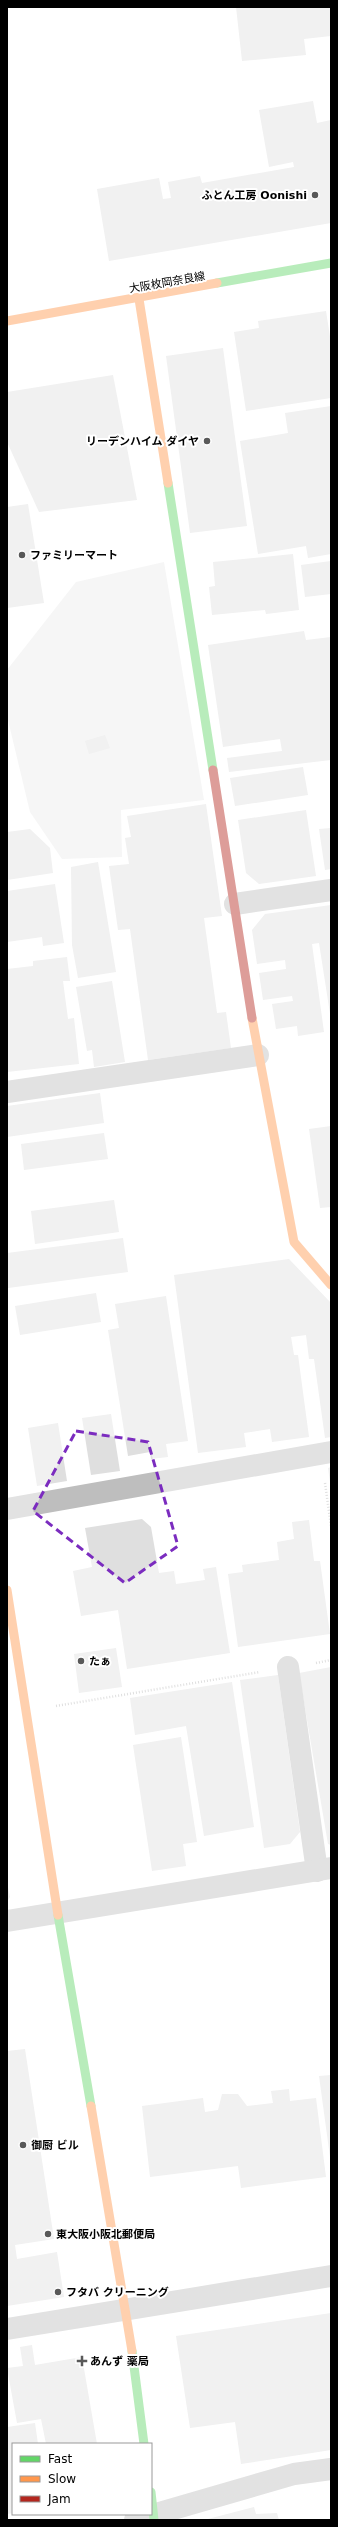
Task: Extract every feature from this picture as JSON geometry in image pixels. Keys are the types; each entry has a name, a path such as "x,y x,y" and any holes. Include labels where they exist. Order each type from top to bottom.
{"street":[{"name":"大阪枚岡奈良線","path":"7,322 331,263"},
{"path":"139,299 258,1055 294,1242 331,1285"},
{"path":"235,904 331,890"},
{"path":"7,1092 258,1055"},
{"path":"7,1509 326,1453"},
{"path":"7,1590 58,1913 126,2310 144,2443"},
{"path":"7,1921 324,1869 288,1667"},
{"path":"7,2329 331,2276"},
{"path":"148,2518 294,2474 331,2469"}],"path":[{"path":"326,1453 331,1526"},
{"path":"55,1706 331,1660"}],"highlighted area":[{"path":"76,1431 148,1442 178,1546 125,1583 33,1511"}],"shaded area":[{"path":"164,562 204,800 121,810 122,857 62,859 30,812 7,716 7,670 76,582"}],"building":[{"path":"236,7 331,7 331,36 304,39 306,55 242,61"},
{"path":"313,101 317,123 331,120 331,223 109,261 97,189 159,178 163,199 171,198 168,182 200,176 202,183 294,167 293,162 269,167 259,110"},
{"path":"326,311 331,343 331,398 246,411 234,332 259,328 258,321"},
{"name":"リーデンハイム ダイヤ","path":"223,348 247,526 190,533 166,356"},
{"path":"113,375 137,500 39,512 7,442 7,392"},
{"path":"331,406 331,554 308,558 306,546 258,554 240,441 288,433 285,413"},
{"name":"ファミリーマート","path":"28,504 44,603 7,608 7,507"},
{"path":"293,554 299,610 266,614 265,610 212,615 209,587 215,586 213,562"},
{"path":"331,561 331,594 305,597 301,565"},
{"path":"304,631 306,640 331,637 331,760 229,772 227,758 282,751 280,739 223,747 208,645"},
{"path":"105,735 110,748 89,754 85,741"},
{"path":"303,767 308,795 235,806 230,778"},
{"path":"206,804 222,916 204,918 217,1013 226,1012 231,1048 148,1060 130,929 118,930 109,866 129,864 125,838 131,837 127,816"},
{"path":"306,810 316,876 259,884 246,873 238,820"},
{"path":"331,828 331,869 325,870 319,829"},
{"path":"30,829 50,848 53,873 7,880 7,832"},
{"path":"98,862 116,972 78,978 72,945 71,867"},
{"path":"55,884 64,943 43,946 42,937 7,942 7,891"},
{"path":"331,905 331,1020 319,943 312,944 324,1032 298,1036 297,1026 276,1029 272,1004 293,1001 292,996 263,1000 259,973 286,969 285,960 257,964 252,930 265,914"},
{"path":"67,957 70,981 63,981 68,1019 74,1018 79,1064 7,1072 7,969 33,966 33,961"},
{"path":"112,981 125,1062 94,1067 92,1050 87,1051 76,987"},
{"path":"100,1093 104,1123 7,1137 7,1106"},
{"path":"331,1126 331,1207 320,1208 309,1129"},
{"path":"104,1133 108,1159 24,1170 21,1144"},
{"path":"114,1200 119,1232 35,1244 31,1211"},
{"path":"123,1238 128,1272 8,1288 7,1253"},
{"path":"289,1259 331,1303 331,1437 325,1438 314,1359 309,1359 306,1335 291,1337 294,1355 298,1355 309,1437 272,1442 270,1429 244,1433 246,1447 198,1453 174,1275"},
{"path":"96,1293 101,1322 20,1335 15,1306"},
{"path":"166,1296 188,1441 166,1444 168,1457 151,1459 150,1452 128,1456 108,1330 119,1328 115,1304"},
{"path":"111,1414 120,1471 91,1475 82,1418"},
{"path":"58,1423 67,1481 37,1486 28,1428"},
{"path":"331,1467 331,1482 330,1482 328,1468"},
{"path":"142,1519 151,1527 159,1573 174,1571 176,1584 205,1580 203,1569 216,1567 230,1653 127,1669 118,1610 81,1616 73,1571 92,1567 85,1528"},
{"path":"309,1520 314,1561 320,1561 330,1634 238,1647 228,1574 243,1572 242,1565 279,1560 277,1542 294,1539 292,1522"},
{"path":"116,1648 122,1687 79,1693 74,1654"},
{"path":"331,1667 331,1845 328,1844 299,1673"},
{"path":"278,1675 300,1832 290,1844 264,1848 240,1680"},
{"path":"232,1682 254,1827 204,1836 186,1726 135,1735 130,1698"},
{"path":"181,1737 197,1842 183,1844 186,1866 152,1871 133,1745"},
{"path":"7,1883 10,1897 7,1902"},
{"name":"御厨 ビル","path":"25,2049 54,2239 15,2245 17,2259 57,2252 64,2297 7,2306 7,2051"},
{"path":"331,2075 331,2157 330,2157 319,2076"},
{"path":"289,2089 290,2101 316,2098 326,2177 241,2188 238,2166 150,2177 142,2106 203,2098 205,2112 218,2110 222,2094 238,2094 247,2106 273,2103 271,2091"},
{"path":"331,2313 331,2450 241,2464 235,2422 190,2428 176,2336"},
{"path":"32,2345 35,2365 82,2357 97,2443 46,2443 41,2419 17,2423 7,2368 23,2366 20,2347"},
{"path":"35,2423 38,2443 12,2443 12,2513 7,2514 7,2427"},
{"path":"254,2507 256,2514 277,2513 279,2520 204,2520"}],"traffic: fast":[{"path":"217,283 331,263"},
{"path":"168,483 213,770"},
{"path":"58,1915 91,2106"},
{"path":"132,2351 144,2443"},
{"path":"152,2501 154,2520"}],"traffic: slow":[{"path":"7,321 217,283"},
{"path":"139,299 168,483"},
{"path":"252,1018 294,1242 331,1285"},
{"path":"7,1590 58,1915"},
{"path":"91,2106 132,2351"}],"traffic: jam":[{"path":"213,770 252,1018"}],"place":[{"name":"ふとん工房 Oonishi","path":"315,195"},
{"name":"リーデンハイム ダイヤ","path":"207,441"},
{"name":"ファミリーマート","path":"22,555"},
{"name":"たぁ","path":"81,1661"},
{"name":"御厨 ビル","path":"23,2145"},
{"name":"東大阪小阪北郵便局","path":"48,2234"},
{"name":"フタバ クリーニング","path":"58,2292"},
{"name":"あんず 薬局","path":"82,2361"}]}
